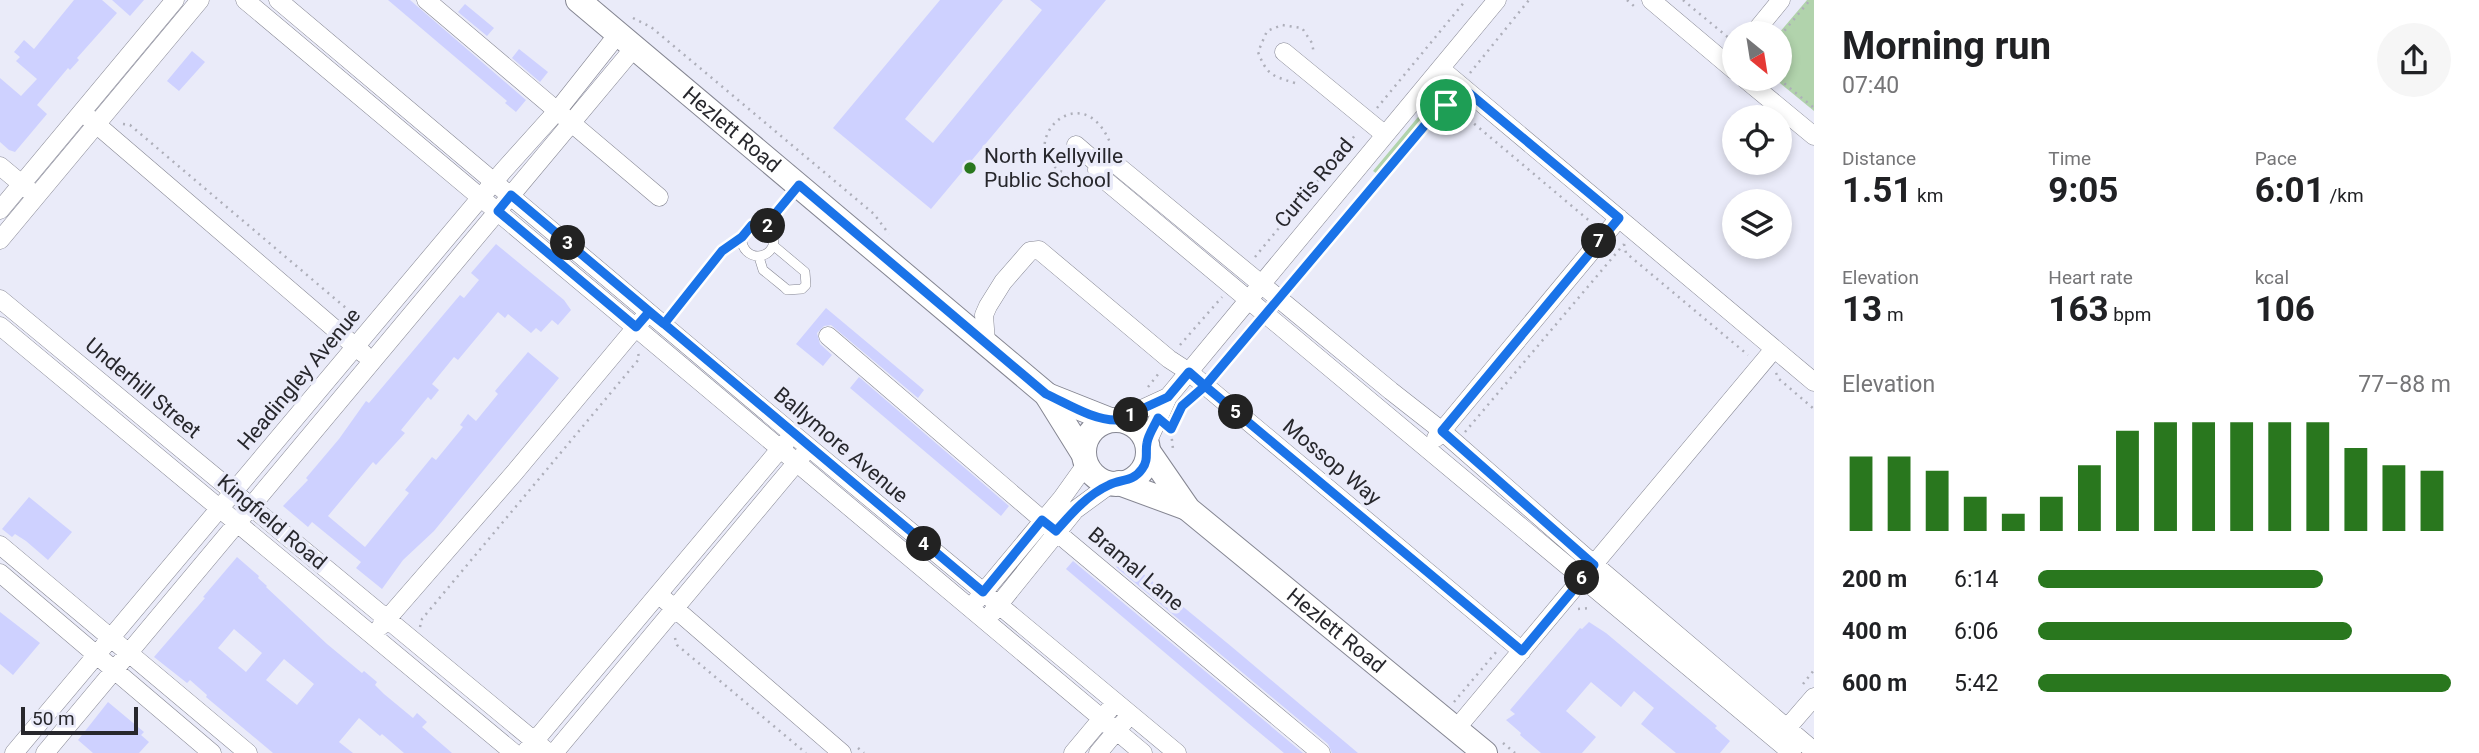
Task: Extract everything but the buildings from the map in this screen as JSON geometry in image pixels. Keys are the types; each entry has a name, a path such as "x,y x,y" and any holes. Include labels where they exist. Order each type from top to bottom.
{"main road":[{"name":"Hezlett Road","path":"578,0 628,33 799,185 1046,394 1086,459"},
{"name":"Hezlett Road","path":"1046,394 1114,420"},
{"path":"1114,420 1133,425 1144,436 1147,447 1142,470 1132,479 1115,483 1100,479 1086,459 1085,447 1096,427 1114,420"},
{"name":"Hezlett Road","path":"1147,447 1188,509"},
{"name":"Hezlett Road","path":"1115,483 1188,509 1491,745"}],"street":[{"path":"22,213 3,202 22,184 175,0"},
{"path":"0,240 200,0"},
{"name":"Ballymore Avenue","path":"245,0 498,211 637,336 797,462 1143,753"},
{"name":"Ballymore Avenue","path":"278,0 1177,753"},
{"path":"426,0 659,197"},
{"name":"Curtis Road","path":"1114,420 1153,413 1168,397 1497,0"},
{"path":"1651,0 1722,56"},
{"path":"1764,21 1781,0"},
{"name":"Headingley Avenue","path":"15,753 481,197 628,33"},
{"name":"Headingley Avenue","path":"45,753 571,124 628,33"},
{"path":"1284,52 1384,134"},
{"path":"1441,69 1613,225 1769,356 1814,382"},
{"path":"1760,91 1814,135"},
{"path":"82,112 372,360"},
{"path":"1076,145 1098,164"},
{"path":"1098,164 1104,161 1113,162 1442,431 1782,734 1792,753"},
{"path":"1098,164 1100,176 1581,579 1782,734 1814,751"},
{"path":"0,166 37,196"},
{"path":"1427,449 1613,225"},
{"name":"Mossop Way","path":"986,343 984,315 988,306 1003,282 1026,255 1030,251 1039,250 1522,651"},
{"name":"Underhill Street","path":"0,299 387,618"},
{"path":"373,636 637,336 649,312"},
{"name":"Kingfield Road","path":"0,326 514,753"},
{"name":"Bramal Lane","path":"828,336 1049,526 1321,753"},
{"path":"1463,721 1769,356"},
{"path":"1147,447 1153,413"},
{"path":"541,750 659,595 793,434"},
{"path":"541,750 673,608 810,448"},
{"path":"986,620 1049,526 1086,459"},
{"path":"971,608 983,592 1049,526 1115,483"},
{"path":"0,545 248,753"},
{"path":"0,573 212,753"},
{"path":"659,595 848,749"},
{"path":"387,618 541,750"},
{"path":"1782,734 1814,697"},
{"path":"1073,753 1117,702"},
{"path":"1098,753 1132,714"}],"lane":[{"path":"768,227 799,185"},
{"path":"664,324 722,251 742,237 752,225 768,227 774,236 774,246 768,254 759,257 746,251 742,237"},
{"path":"759,257 763,270 788,290 802,289 806,285 805,272 774,246"},
{"path":"1473,487 1486,471"}],"path":[{"path":"1244,270 1466,0"},
{"path":"1446,105 1448,95 1457,83 1470,73 1529,0"},
{"path":"1683,0 1722,32"},
{"path":"1792,22 1810,0"},
{"path":"628,33 651,27 874,214 890,235"},
{"path":"1792,90 1814,108"},
{"path":"1279,298 1441,106 1452,105 1592,223 1613,225 1626,253 1749,356 1769,356 1779,379 1814,409"},
{"path":"121,124 130,125 353,314 355,347"},
{"path":"1461,436 1623,244"},
{"path":"1175,456 1170,438 1171,429 1134,396 1152,384 1169,359 1231,286"},
{"path":"1205,386 1265,314"},
{"path":"419,632 422,619 639,359 637,336"},
{"path":"1570,618 1579,608 1595,608"},
{"path":"675,638 677,645 806,753"},
{"path":"1454,702 1463,721"},
{"path":"1491,745 1515,753"},
{"path":"848,749 864,753"}],"green space":[{"path":"1807,0 1814,0 1814,111 1790,91 1792,91 1792,21 1789,21"},
{"path":"1445,95 1380,176 1373,171 1433,99"}],"place":[{"name":"North Kellyville Public School","path":"970,168"}],"route":[{"path":"1446,105 1441,106 1205,386 1189,372 1168,397 1118,420 1087,412 1046,394 799,185 768,227 752,225 742,237 722,251 664,324 649,312 636,327 498,211 511,195 664,324 793,434 983,592 1042,520 1056,531 1089,498 1112,483 1126,482 1137,475 1145,464 1147,443 1158,418 1171,429 1182,406 1205,386 1522,651 1594,565 1442,431 1619,218 1457,83 1448,95 1446,105"}]}
